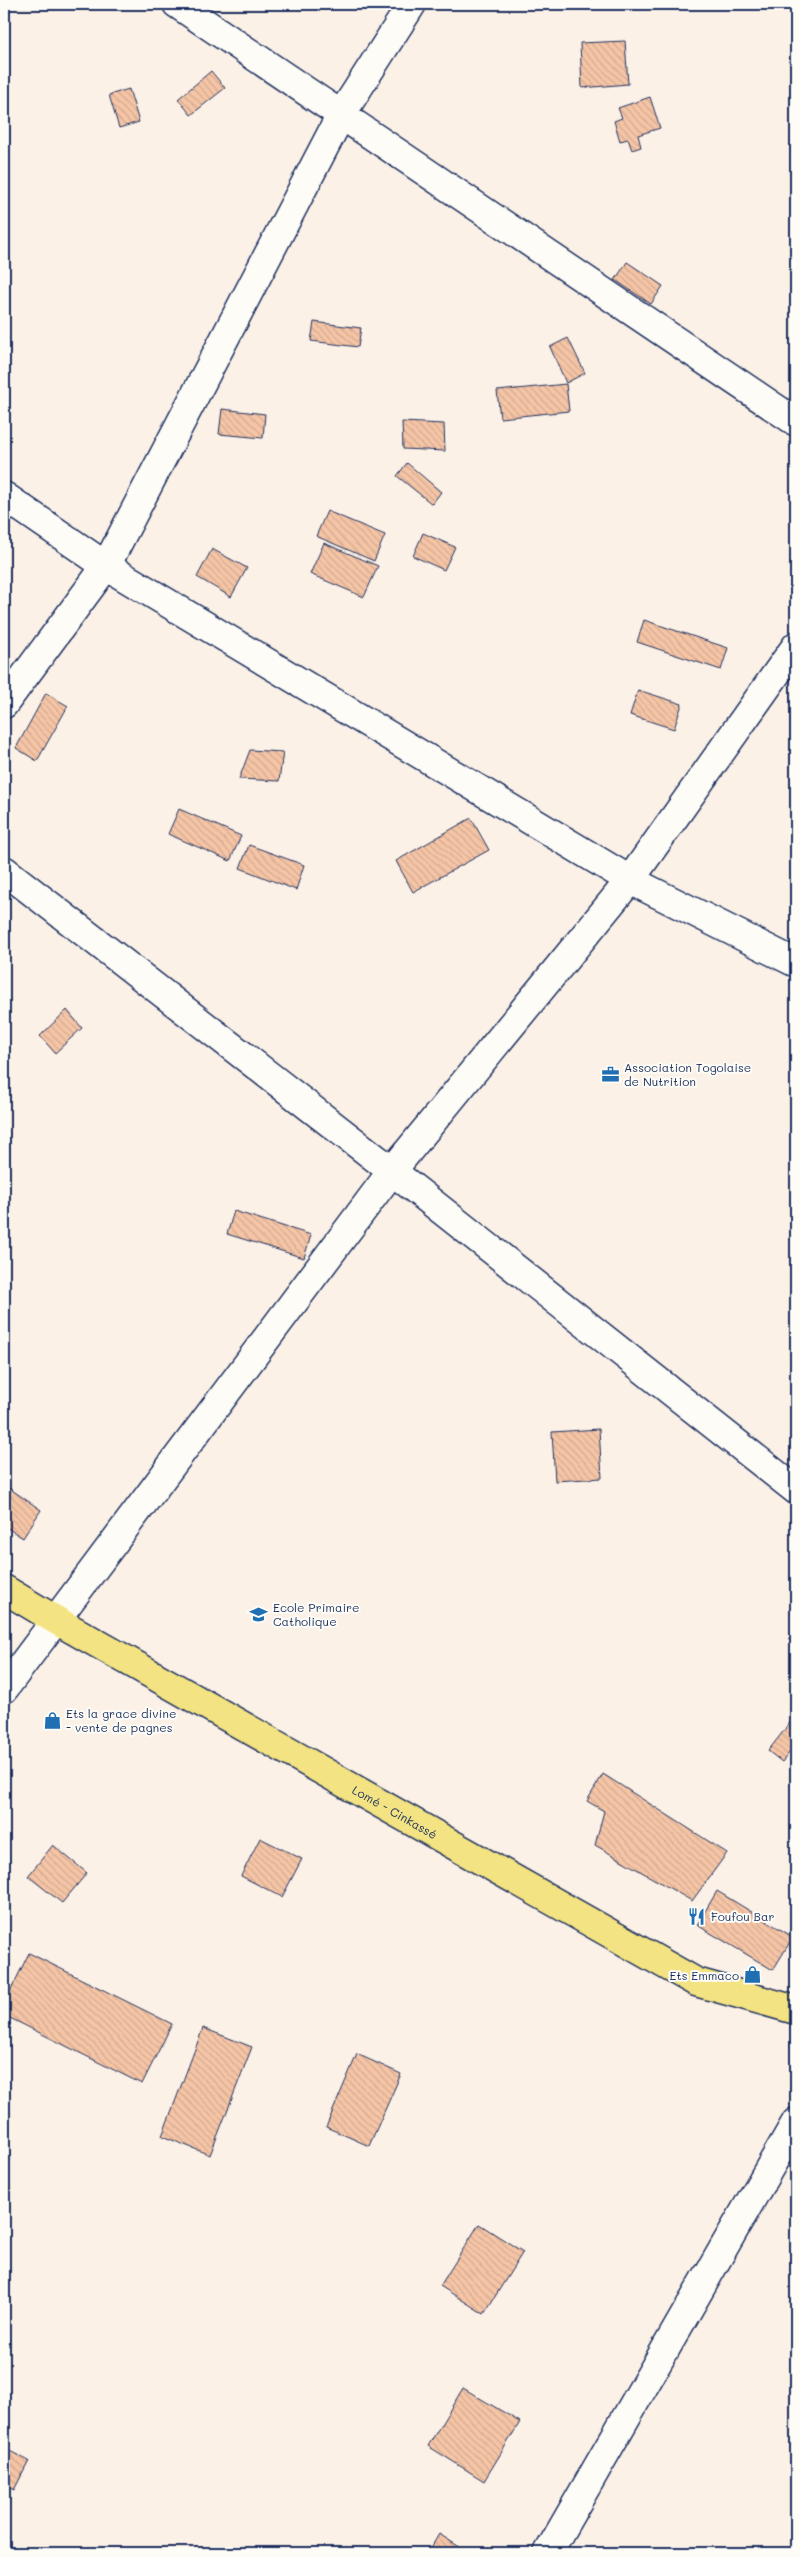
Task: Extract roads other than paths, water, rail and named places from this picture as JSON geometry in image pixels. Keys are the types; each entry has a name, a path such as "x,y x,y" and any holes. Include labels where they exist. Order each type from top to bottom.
{"highway":[{"name":"Lomé - Cinkassé","path":"4,1589 54,1620 696,1982 796,2010"}],"street":[{"path":"177,4 796,422"},
{"path":"4,704 106,566 341,115 412,4"},
{"path":"4,496 106,566 630,880 796,963"},
{"path":"4,1689 392,1171 630,880 796,646"},
{"path":"4,870 392,1171 796,1490"},
{"path":"548,2553 796,2122"}],"place":[{"name":"Association Togolaise de Nutrition","path":"610,1074"},
{"name":"Ecole Primaire Catholique","path":"259,1614"},
{"name":"Ets la grace divine - vente de pagnes","path":"52,1720"},
{"name":"Foufou Bar","path":"697,1916"},
{"name":"Ets Emmaco","path":"753,1975"}]}
